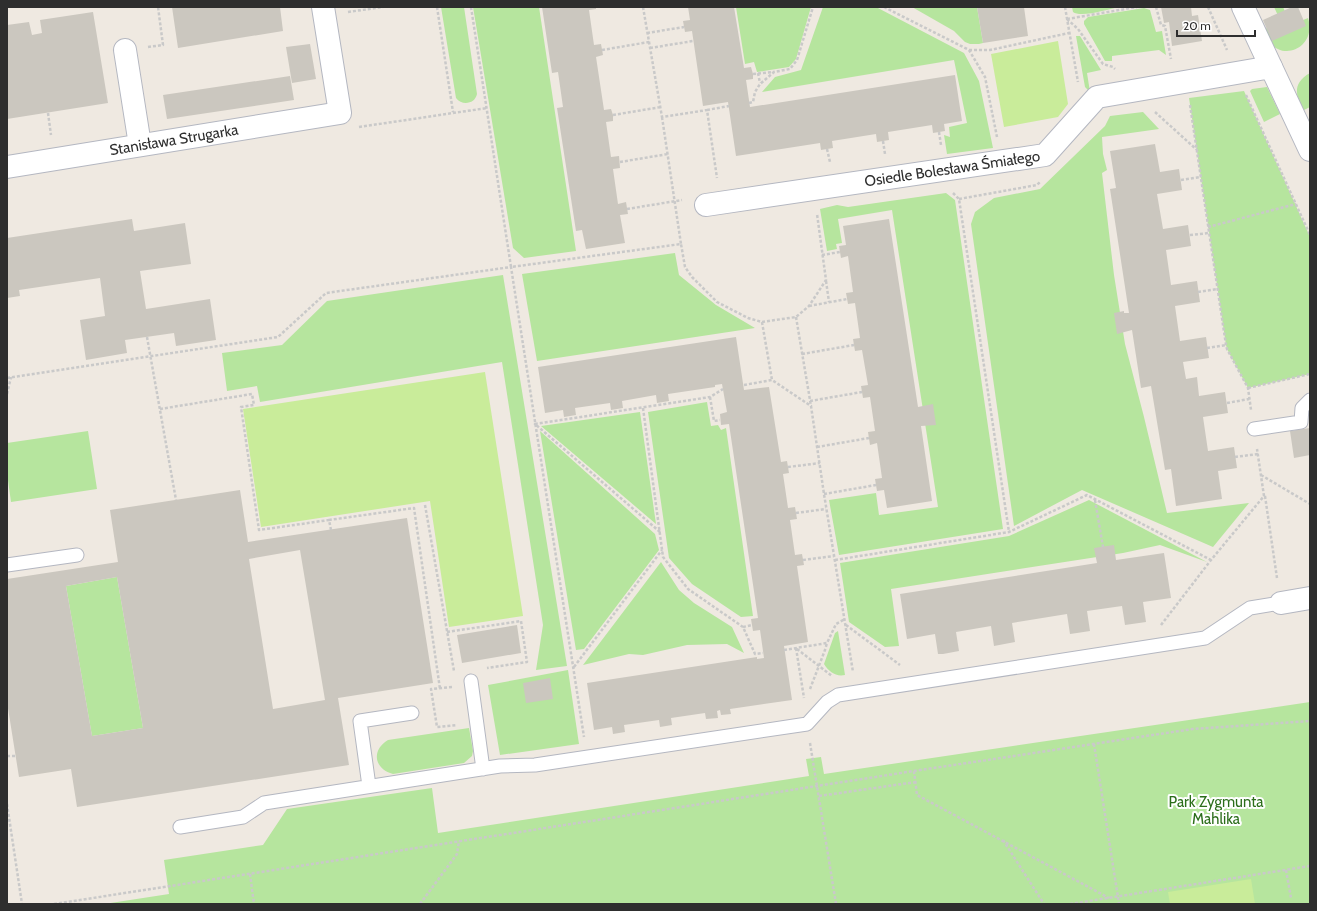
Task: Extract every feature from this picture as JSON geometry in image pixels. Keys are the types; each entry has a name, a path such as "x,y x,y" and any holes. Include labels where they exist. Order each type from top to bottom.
{"street":[{"path":"1243,7 1310,150"},
{"name":"Stanisława Strugarka","path":"7,167 340,113 324,11"},
{"path":"125,50 140,145"},
{"name":"Osiedle Bolesława Śmiałego","path":"714,204 1045,155 1096,97 1271,67"},
{"path":"1281,603 1310,598"}],"lane":[{"path":"1254,429 1301,422 1302,408 1310,400"},
{"path":"7,565 77,555"},
{"path":"180,826 243,817 264,803 500,766 535,765 807,724 826,702 838,695 1205,638 1250,608 1281,603"},
{"path":"471,679 483,769"},
{"path":"369,786 360,721 412,713"}],"path":[{"path":"125,50 163,45 158,7"},
{"path":"324,11 383,7"},
{"path":"437,7 453,112"},
{"path":"471,7 586,744"},
{"path":"643,7 661,108 685,268 717,302 748,318 762,322 796,317 808,306 826,280"},
{"path":"753,74 774,72 790,68 797,60 813,7"},
{"path":"884,7 969,50 990,50 1069,33"},
{"path":"1066,19 1137,7"},
{"path":"1156,7 1161,25 1165,26 1181,82 1201,177 1227,350 1248,388 1281,603"},
{"path":"648,33 684,27"},
{"path":"650,48 693,41"},
{"path":"602,50 649,42"},
{"path":"969,50 985,77 1001,161"},
{"path":"754,107 753,102 755,92 760,84 774,72"},
{"path":"758,73 760,84"},
{"path":"1244,91 1310,235"},
{"path":"749,103 753,102"},
{"path":"662,117 729,106"},
{"path":"612,115 661,108"},
{"path":"707,110 714,204"},
{"path":"48,113 52,142"},
{"path":"620,162 668,154"},
{"path":"1181,180 1201,177"},
{"path":"959,199 1037,185 1042,180"},
{"path":"948,189 959,199 1009,532"},
{"path":"1208,227 1296,204"},
{"path":"817,212 829,302"},
{"path":"1190,235 1209,233"},
{"path":"7,378 278,337 326,293 681,244"},
{"path":"822,255 840,252"},
{"path":"1198,292 1218,290"},
{"path":"808,306 847,299"},
{"path":"796,317 856,693"},
{"path":"762,322 772,380"},
{"path":"147,337 176,500"},
{"path":"802,354 854,345"},
{"path":"1207,348 1226,345"},
{"path":"1248,388 1310,374"},
{"path":"7,394 11,377"},
{"path":"744,385 772,380 811,406"},
{"path":"535,424 617,410 643,408 710,397 723,388"},
{"path":"810,401 862,392"},
{"path":"160,409 252,394 254,405 241,406 259,530 414,508 440,689"},
{"path":"710,397 714,421 720,420"},
{"path":"1227,403 1249,399"},
{"path":"643,408 663,557 688,589 743,627 755,654 763,653"},
{"path":"535,424 660,532"},
{"path":"817,447 869,438"},
{"path":"1235,457 1258,454"},
{"path":"788,467 820,463"},
{"path":"1261,475 1310,504"},
{"path":"824,494 876,485"},
{"path":"835,560 1009,532 1087,495 1211,560"},
{"path":"1157,631 1211,560 1264,496"},
{"path":"1095,499 1103,546"},
{"path":"425,505 454,674 471,679"},
{"path":"796,513 826,509"},
{"path":"329,520 331,530"},
{"path":"573,668 662,550"},
{"path":"803,560 834,556"},
{"path":"807,698 827,643 836,624 845,619"},
{"path":"448,632 521,621 526,662 440,689 431,689 437,727 477,722"},
{"path":"743,627 752,625"},
{"path":"846,625 902,666"},
{"path":"784,650 827,643"},
{"path":"796,648 837,680 854,678"},
{"path":"796,648 836,904"},
{"path":"54,904 1193,729 1310,721"},
{"path":"1094,744 1119,904"},
{"path":"7,756 15,756"},
{"path":"914,771 917,795 1109,898"},
{"path":"819,796 916,782"},
{"path":"7,804 22,904"},
{"path":"1003,840 1044,904"},
{"path":"420,904 458,854 459,841"},
{"path":"1070,904 1310,866"},
{"path":"1286,870 1291,898"},
{"path":"250,874 254,904"}],"green space":[{"path":"441,7 464,7 477,94 474,100 468,103 459,101 456,98"},
{"path":"473,7 539,7 576,251 524,258 513,248"},
{"path":"736,7 811,7 796,59 789,67 757,72 754,62 745,64"},
{"path":"823,7 876,7 964,53 979,81 993,148 947,154 944,135 950,137 949,127 967,123 954,60 762,92 775,77 801,70"},
{"path":"912,7 977,7 983,43 970,44 965,42 954,31"},
{"path":"1072,7 1119,7 1077,14 1073,12"},
{"path":"1274,7 1283,7 1291,25 1308,18 1310,28 1308,36 1304,43 1298,48 1290,51 1283,51 1275,47 1269,41 1265,29 1281,22"},
{"path":"1144,8 1150,10 1156,32 1162,31 1166,55 1159,50 1112,56 1112,61 1105,61 1084,24 1084,21 1088,17"},
{"path":"1076,36 1080,36 1101,70 1087,73 1090,92 1085,87"},
{"path":"1058,41 1068,104 1058,117 1004,127 991,54"},
{"path":"1310,73 1310,107 1302,111 1297,95 1298,85 1304,77"},
{"path":"1267,87 1280,114 1264,122 1250,91 1252,89"},
{"path":"1244,91 1310,237 1310,374 1248,388 1226,345 1189,98"},
{"path":"1143,112 1159,129 1102,137 1103,154 1107,170 1102,173 1114,275 1125,344 1167,513 1249,503 1213,547 1082,490 1014,526 971,224 975,212 994,198 1040,189 1105,126 1110,116"},
{"path":"946,193 955,200 1003,529 839,555 829,500 876,493 879,515 938,507 892,210 838,219 842,243 836,244 837,249 827,251 820,209 837,205 848,207"},
{"path":"675,253 679,275 716,305 755,328 537,361 522,274"},
{"path":"503,275 567,666 536,670 543,625 502,362 260,402 257,386 227,391 222,353 282,345 327,301"},
{"path":"485,372 523,616 449,627 430,501 261,527 243,409"},
{"path":"707,402 711,426 718,425 721,430 726,428 753,616 741,617 692,584 669,558 648,412"},
{"path":"640,412 656,524 541,426"},
{"path":"88,431 97,489 11,502 7,473 7,443"},
{"path":"540,431 655,534 659,550 584,649 576,650"},
{"path":"1089,500 1207,562 1160,545 1123,553 891,589 899,646 885,647 849,622 840,563 1009,536"},
{"path":"661,562 679,590 694,603 732,627 744,653 727,644 687,645 643,655 629,654 583,665"},
{"path":"117,577 143,728 92,736 66,586"},
{"path":"838,631 845,675 833,673 824,664 835,633"},
{"path":"568,670 579,744 500,755 488,685"},
{"name":"Park Zygmunta Mahlika","path":"1310,702 1310,904 104,904 169,894 164,860 263,845 287,809 432,788 438,833 809,776 806,759 821,757 824,774"},
{"path":"469,728 473,751 472,756 464,763 393,774 382,768 377,759 379,749 388,740"},
{"path":"1251,879 1255,904 1170,904 1168,892"}],"building":[{"path":"172,7 280,7 283,31 178,48"},
{"path":"542,7 596,7 596,9 589,10 594,45 601,44 603,55 596,57 604,110 611,109 613,115 613,121 606,122 611,157 619,156 620,168 613,169 618,204 626,202 628,214 620,215 625,243 586,249 582,230 576,231 557,108 563,107 558,72 552,73"},
{"path":"688,7 734,7 744,68 751,67 753,74 753,79 746,80 750,107 955,75 962,121 944,124 945,131 933,133 932,125 888,132 889,140 877,142 876,134 832,141 833,148 821,150 820,143 736,156 728,102 703,106 692,31 685,32 683,21 690,20"},
{"path":"977,7 1024,7 1028,36 983,43"},
{"path":"1161,7 1191,7 1192,16 1198,15 1202,41 1172,46 1169,22 1164,23"},
{"path":"1292,7 1298,7 1306,26 1272,41 1263,20"},
{"path":"93,12 108,103 7,119 7,25 29,22 32,35 42,33 40,20"},
{"path":"310,44 316,79 292,83 286,47"},
{"path":"290,76 294,100 167,119 163,95"},
{"path":"1155,144 1160,172 1179,169 1182,190 1157,194 1163,229 1188,225 1191,246 1166,250 1171,285 1197,281 1200,302 1175,306 1180,341 1206,337 1209,358 1183,362 1186,379 1197,377 1199,396 1225,392 1228,413 1203,417 1208,451 1234,447 1237,468 1218,471 1222,499 1176,506 1171,469 1165,470 1151,386 1141,388 1132,330 1117,334 1114,313 1124,311 1124,313 1129,313 1110,189 1116,188 1110,151"},
{"path":"132,219 134,231 185,223 191,264 140,271 146,309 210,299 216,340 176,346 174,333 125,340 127,353 86,360 80,320 105,316 100,278 19,290 20,296 7,298 7,238"},
{"path":"889,219 918,407 933,404 936,425 921,426 932,501 887,508 884,490 877,491 875,479 882,478 877,443 870,445 868,432 875,431 870,397 863,398 861,386 868,385 862,350 855,351 853,339 860,338 855,303 848,304 846,293 853,292 848,256 841,258 839,246 846,245 843,226"},
{"path":"736,337 744,390 769,387 781,462 787,461 789,473 783,474 788,508 795,507 797,519 790,520 795,555 802,554 804,565 797,566 808,642 784,646 792,700 730,709 731,714 721,715 720,710 717,711 718,718 706,719 705,713 671,718 672,725 660,727 659,720 624,725 625,732 613,734 612,727 594,730 587,683 757,657 757,659 764,658 760,630 753,631 751,619 758,618 729,424 721,425 720,414 727,412 722,384 715,385 715,387 668,394 669,401 657,403 656,395 622,401 623,408 611,410 610,403 575,408 576,415 564,417 563,410 545,413 538,367"},
{"path":"1310,428 1310,455 1294,458 1290,431"},
{"path":"240,490 248,542 407,518 433,683 338,698 349,765 77,807 71,769 19,777 7,702 7,579 118,562 110,510","holes":["300,550 325,700 273,709 249,559","117,577 143,728 92,736 66,586"]},
{"path":"1114,545 1116,560 1164,553 1171,598 1143,602 1146,622 1125,625 1122,606 1087,611 1090,631 1070,634 1067,614 1012,623 1015,642 994,646 991,626 956,632 959,651 943,654 938,654 935,634 907,639 900,594 1097,563 1094,548"},
{"path":"517,625 521,653 462,663 457,635"},
{"path":"550,678 553,699 526,703 523,683"}]}
